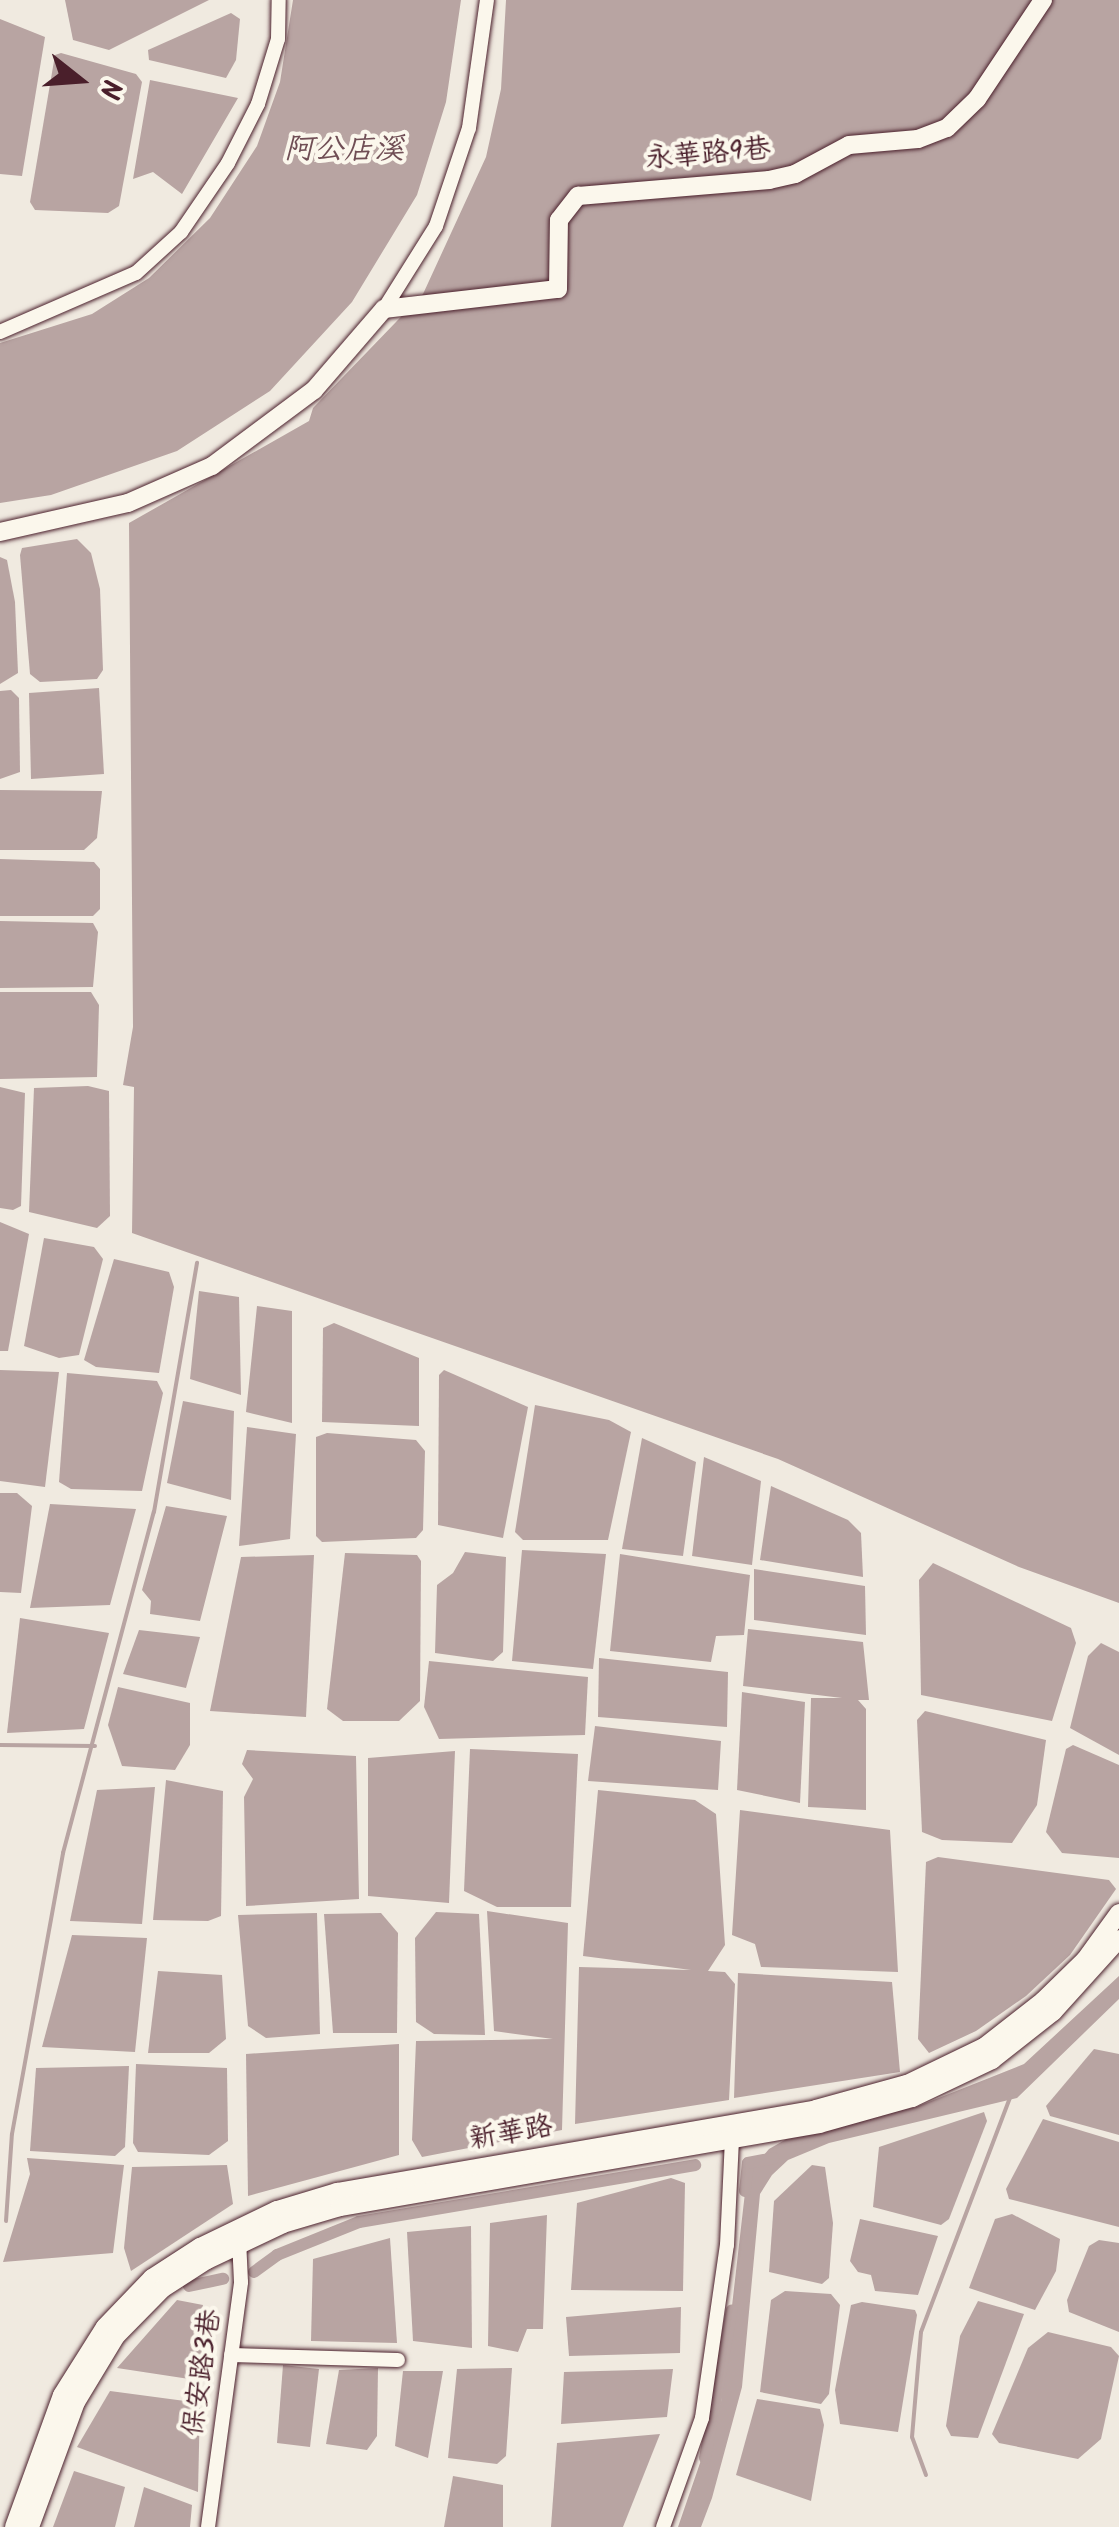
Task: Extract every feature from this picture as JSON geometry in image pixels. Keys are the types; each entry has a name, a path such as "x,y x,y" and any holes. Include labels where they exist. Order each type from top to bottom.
{"street":[{"path":"0,332 136,273 181,232 258,104 278,39 279,0"},
{"path":"0,532 128,503 212,466 314,390 384,309 436,226 469,128 487,0"},
{"name":"永華路9巷","path":"384,309 558,289 559,220 578,196 768,180 795,174 850,145 918,139 947,128 977,100 1043,0"},
{"name":"新華路","path":"14,2527 62,2395 104,2327 152,2278 337,2192 816,2110 907,2084 984,2047 1044,2000 1085,1960 1119,1913"},
{"name":"新華路","path":"30,2527 76,2402 116,2336 162,2289 240,2236 340,2207 732,2139 912,2098 992,2060 1053,2012 1119,1939"},
{"path":"663,2527 702,2418 727,2244 732,2139"},
{"name":"保安路3巷","path":"208,2527 242,2282 240,2236"},
{"path":"231,2355 398,2360"}],"water":[{"path":"65,0 209,0 109,50 73,40"},
{"name":"阿公店溪","path":"293,0 461,0 446,102 417,195 352,302 270,391 177,451 51,495 0,503 0,343 92,314 149,278 210,218 257,146 280,82"},
{"path":"506,0 1119,0 1119,1603 1019,1567 778,1459 132,1233 134,1087 123,1085 133,1027 129,523 309,421 313,408 423,294 486,157 501,89"},
{"path":"231,13 240,19 236,60 226,78 149,60 148,50"},
{"path":"0,19 45,37 22,176 0,174"},
{"path":"61,53 136,74 142,82 119,206 108,213 35,210 30,202 55,55"},
{"path":"150,80 238,98 182,194 153,172 133,179"},
{"path":"77,539 91,553 100,589 103,670 97,679 40,682 30,674 20,555 22,548"},
{"path":"0,557 7,560 15,602 18,673 0,684"},
{"path":"99,688 104,774 31,779 29,693"},
{"path":"11,690 19,698 20,772 0,779 0,691"},
{"path":"0,790 102,791 97,838 84,850 0,850"},
{"path":"0,859 94,862 100,869 100,909 93,916 0,916"},
{"path":"0,921 93,923 98,932 93,987 0,988"},
{"path":"0,992 91,992 99,1005 97,1077 0,1079"},
{"path":"88,1086 109,1091 110,1216 97,1228 29,1212 34,1088"},
{"path":"0,1087 25,1093 21,1206 13,1210 0,1208"},
{"path":"0,1222 29,1234 8,1351 0,1351"},
{"path":"44,1238 94,1247 103,1259 79,1355 59,1358 24,1346"},
{"path":"114,1259 169,1272 174,1287 159,1373 96,1367 84,1360"},
{"path":"199,1291 239,1297 241,1395 190,1379"},
{"path":"257,1306 292,1311 292,1423 246,1412"},
{"path":"334,1323 419,1358 419,1426 322,1422 323,1328"},
{"path":"0,1370 59,1372 45,1487 0,1481"},
{"path":"444,1370 528,1407 503,1538 438,1525 439,1375"},
{"path":"67,1373 157,1381 163,1393 142,1491 71,1489 59,1482"},
{"path":"183,1401 234,1411 231,1500 167,1483"},
{"path":"535,1405 609,1420 631,1432 608,1540 523,1540 515,1532"},
{"path":"247,1427 296,1434 290,1539 239,1546"},
{"path":"327,1433 416,1440 425,1451 423,1530 416,1538 322,1542 316,1536 316,1437"},
{"path":"642,1438 696,1462 683,1556 622,1549"},
{"path":"704,1457 761,1481 752,1565 692,1556"},
{"path":"771,1486 848,1520 861,1533 863,1577 760,1560"},
{"path":"0,1493 17,1493 32,1506 21,1593 0,1592"},
{"path":"50,1504 136,1509 110,1605 30,1608"},
{"path":"166,1506 227,1516 200,1621 150,1614 151,1601 142,1590"},
{"path":"522,1550 606,1554 593,1669 512,1661"},
{"path":"465,1552 506,1557 503,1652 493,1661 435,1653 437,1585 453,1573"},
{"path":"345,1553 417,1555 421,1561 420,1701 399,1721 343,1721 327,1709"},
{"path":"620,1554 750,1575 744,1635 716,1636 711,1662 610,1651"},
{"path":"314,1555 306,1717 210,1711 241,1557"},
{"path":"933,1563 1071,1628 1076,1643 1052,1721 921,1695 919,1580"},
{"path":"754,1569 865,1586 866,1635 754,1620"},
{"path":"20,1618 109,1633 84,1729 7,1733"},
{"path":"748,1629 863,1642 869,1700 858,1700 866,1709 866,1810 808,1807 811,1698 842,1698 743,1686"},
{"path":"139,1630 200,1637 186,1688 123,1674"},
{"path":"1101,1643 1119,1652 1119,1755 1070,1728 1088,1656"},
{"path":"599,1658 728,1672 727,1727 598,1717"},
{"path":"429,1661 588,1677 585,1735 439,1739 424,1707"},
{"path":"118,1687 190,1703 190,1745 175,1770 122,1766 108,1725"},
{"path":"742,1692 805,1702 800,1803 737,1790"},
{"path":"925,1711 1046,1740 1037,1805 1012,1843 942,1840 922,1832 917,1720"},
{"path":"595,1726 721,1741 718,1790 588,1781"},
{"path":"1073,1745 1119,1765 1119,1858 1062,1853 1046,1832 1066,1749"},
{"path":"470,1749 578,1754 571,1907 497,1907 464,1891"},
{"path":"247,1750 356,1756 359,1899 246,1906 244,1797 253,1779 242,1764"},
{"path":"455,1751 449,1903 368,1896 368,1758"},
{"path":"166,1780 223,1791 221,1916 208,1921 153,1920"},
{"path":"155,1787 142,1924 70,1921 97,1790"},
{"path":"598,1790 695,1800 716,1814 725,1945 708,1971 725,1972 735,1984 729,2100 575,2124 579,1967 691,1970 583,1956"},
{"path":"740,1810 890,1830 898,1972 761,1967 755,1944 732,1935"},
{"path":"938,1857 1109,1880 1116,1889 1070,1955 1026,1996 976,2031 929,2053 918,2039 926,1862"},
{"path":"487,1911 568,1923 562,2130 422,2157 412,2140 416,2041 553,2039 494,2031"},
{"path":"436,1912 479,1914 485,2035 434,2034 416,2022 415,1938"},
{"path":"317,1913 320,2034 266,2038 248,2026 238,1915"},
{"path":"381,1913 398,1933 397,2033 333,2033 324,1914"},
{"path":"72,1935 147,1938 135,2052 42,2047"},
{"path":"158,1971 222,1975 226,2039 209,2053 148,2053"},
{"path":"738,1973 892,1982 900,2072 734,2098"},
{"path":"1119,1976 1119,1999 1017,2098 829,2143 788,2160 772,2175 760,2194 742,2387 701,2527 678,2527 721,2402 747,2175 769,2149 797,2133 916,2107 1024,2064"},
{"path":"399,2044 399,2155 248,2196 246,2054"},
{"path":"1094,2049 1119,2054 1119,2135 1050,2116 1046,2106"},
{"path":"136,2064 227,2068 228,2141 209,2155 138,2152 133,2143"},
{"path":"129,2066 125,2147 115,2156 30,2151 36,2068"},
{"path":"984,2112 987,2121 949,2219 941,2225 873,2207 879,2147"},
{"path":"1043,2119 1119,2142 1119,2227 1009,2199 1006,2189"},
{"path":"27,2158 124,2165 113,2253 3,2262 30,2174"},
{"path":"227,2165 233,2204 131,2271 124,2248 132,2167"},
{"path":"812,2165 825,2167 833,2223 829,2278 822,2284 769,2272 774,2201"},
{"path":"671,2178 685,2183 683,2291 571,2290 577,2203"},
{"path":"1012,2214 1060,2239 1056,2271 1035,2310 969,2288 995,2219"},
{"path":"547,2215 543,2329 527,2329 518,2352 488,2346 490,2223"},
{"path":"860,2219 938,2236 918,2295 875,2291 871,2275 858,2272 850,2261"},
{"path":"471,2226 472,2348 413,2341 407,2232"},
{"path":"390,2238 397,2343 311,2341 313,2259"},
{"path":"1099,2240 1119,2243 1119,2332 1069,2312 1067,2300 1089,2246"},
{"path":"785,2291 831,2294 840,2305 829,2394 821,2404 760,2392 771,2300"},
{"path":"177,2300 203,2305 195,2340 213,2346 209,2382 117,2368"},
{"path":"978,2301 1024,2314 978,2438 951,2436 946,2426 960,2336"},
{"path":"862,2302 915,2310 917,2315 898,2432 840,2424 835,2390 851,2305"},
{"path":"681,2307 680,2353 569,2356 566,2317"},
{"path":"1048,2332 1111,2347 1119,2356 1101,2439 1078,2459 999,2443 992,2434 1028,2348"},
{"path":"283,2365 319,2369 310,2447 277,2443"},
{"path":"378,2368 377,2436 367,2450 326,2444 339,2370"},
{"path":"512,2368 506,2456 497,2464 448,2458 457,2369"},
{"path":"673,2369 667,2417 561,2424 564,2372"},
{"path":"403,2371 443,2371 428,2458 395,2446"},
{"path":"110,2391 200,2403 198,2492 77,2447"},
{"path":"757,2399 820,2409 824,2425 811,2501 736,2475"},
{"path":"660,2434 623,2527 551,2527 557,2443"},
{"path":"74,2471 125,2487 115,2527 53,2527"},
{"path":"453,2476 503,2485 503,2527 444,2527"},
{"path":"144,2487 192,2505 190,2527 134,2527"}],"waterway":[{"path":"6,2221 12,2134 63,1853 154,1512 197,1263"},
{"path":"0,1745 95,1746"},
{"path":"926,2475 912,2437 921,2332 1010,2098"},
{"path":"745,2191 748,2163 774,2158"},
{"path":"254,2272 277,2255 359,2222 695,2165"},
{"path":"189,2286 223,2279"},
{"path":"705,2458 732,2310"}]}
